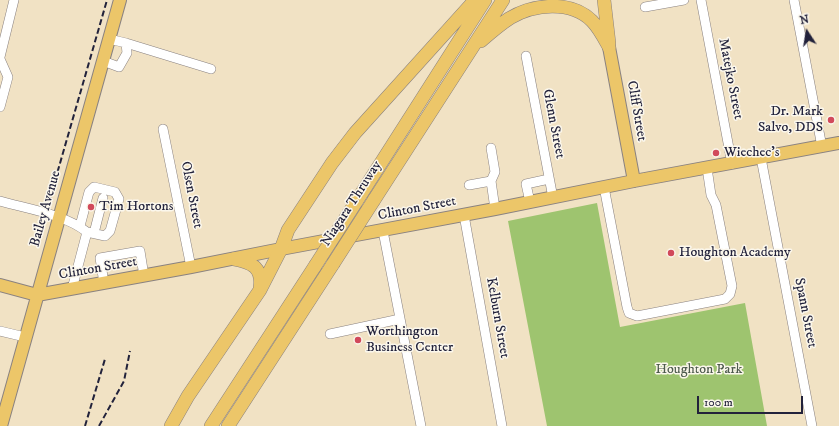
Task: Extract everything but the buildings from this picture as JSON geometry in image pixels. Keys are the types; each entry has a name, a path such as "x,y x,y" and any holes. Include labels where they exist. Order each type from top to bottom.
{"highway":[{"path":"171,426 192,390 260,290 281,249 288,230 306,200 351,139 475,0"},
{"name":"Niagara Thruway","path":"211,426 485,0"},
{"name":"Niagara Thruway","path":"228,426 503,0"},
{"path":"604,0 609,46"},
{"path":"472,49 508,19 518,14 542,7 553,6 568,7 588,17 594,22 609,46"},
{"path":"234,259 252,264 259,272 261,281 260,290"}],"main road":[{"name":"Bailey Avenue","path":"0,426 3,405 25,337 120,0"},
{"name":"Cliff Street","path":"609,46 634,181"},
{"name":"Clinton Street","path":"0,285 37,295 383,231 634,181 839,143"}],"street":[{"path":"0,107 8,77 0,58 14,0"},
{"path":"645,8 684,0"},
{"name":"Matejko Street","path":"701,0 732,164"},
{"path":"794,0 822,146"},
{"path":"109,39 211,69"},
{"path":"103,61 119,66 127,53 126,43"},
{"name":"Glenn Street","path":"526,56 553,198"},
{"name":"Olsen Street","path":"163,128 191,267"},
{"path":"491,148 495,172 491,181 495,209"},
{"name":"Spann Street","path":"761,158 812,426"},
{"path":"604,188 629,313 637,316 725,299 730,294 732,286 716,205 711,195 707,168"},
{"path":"530,202 526,184 549,179"},
{"path":"469,185 491,181"},
{"path":"0,201 59,217 87,230 105,236 110,231 119,198 115,192 94,187 89,192 87,230 72,289"},
{"path":"87,230 103,198"},
{"name":"Kelburn Street","path":"464,215 502,426"},
{"path":"383,231 421,426"},
{"path":"104,283 100,258 140,251 144,276"},
{"path":"330,334 400,319"},
{"path":"0,331 25,337"}],"green space":[{"name":"Houghton Park","path":"597,203 620,327 745,303 767,426 547,426 508,221"}],"railway":[{"path":"50,198 107,0"},
{"path":"99,426 124,381 130,351"},
{"path":"85,426 105,359"}],"place":[{"name":"Dr. Mark Salvo, DDS","path":"831,120"},
{"name":"Wiechec's","path":"716,153"},
{"name":"Tim Hortons","path":"91,207"},
{"name":"Houghton Academy","path":"671,253"},
{"name":"Worthington Business Center","path":"358,340"}]}
